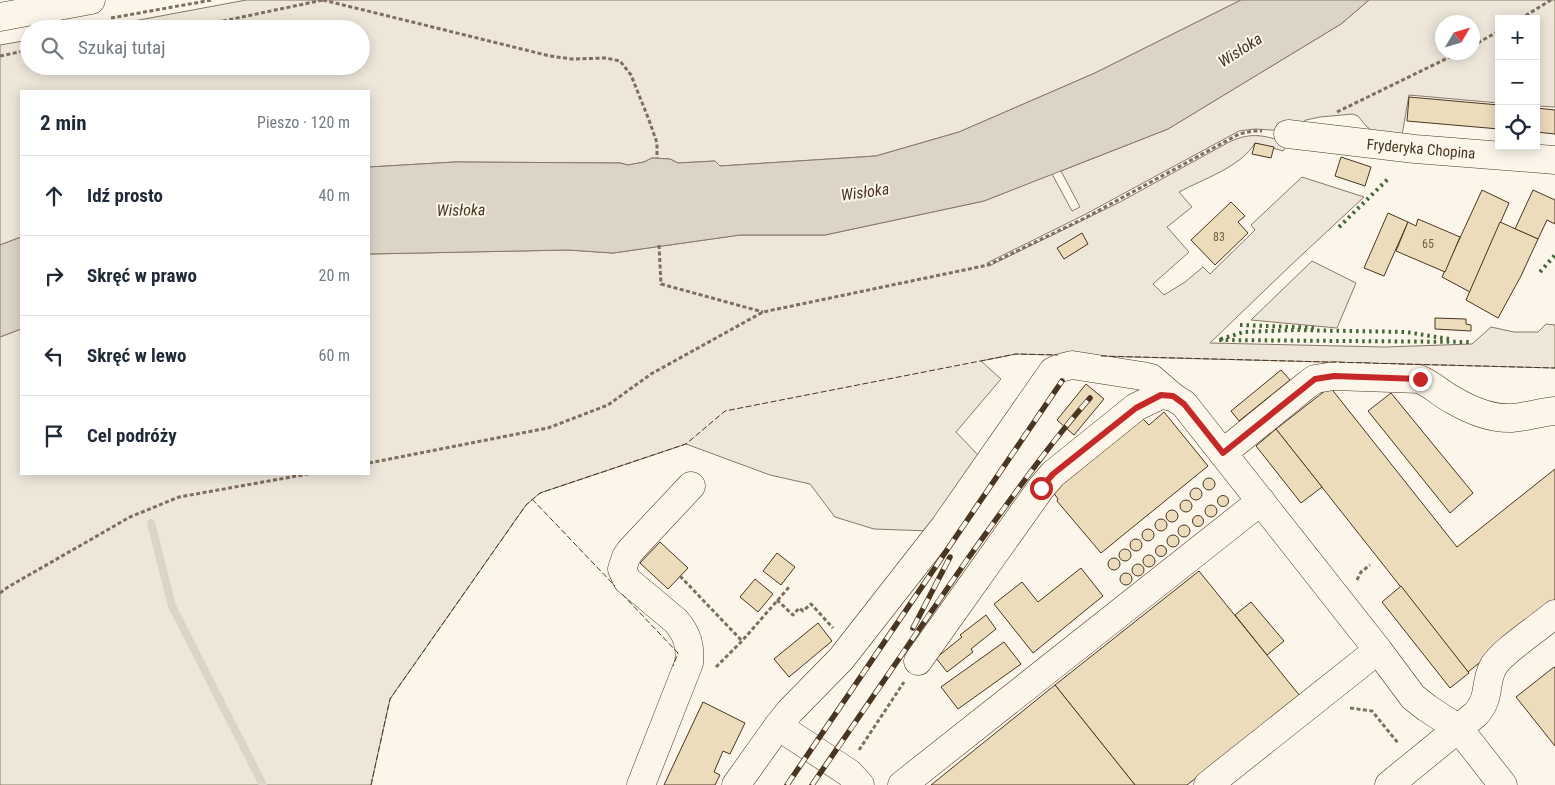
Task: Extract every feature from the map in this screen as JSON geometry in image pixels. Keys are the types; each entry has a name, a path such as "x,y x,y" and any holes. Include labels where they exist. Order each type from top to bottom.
{"street":[{"path":"0,17 99,9"},
{"name":"Fryderyka Chopina","path":"1288,134 1414,149 1555,160"},
{"path":"736,785 778,726 850,646 945,526 1053,371 1072,365 1151,378 1184,404 1413,697 1426,708 1459,729 1503,785"},
{"path":"1223,453 1308,384 1324,377 1420,379 1428,382 1452,400 1493,417 1512,418 1555,411"},
{"path":"918,661 1041,488 1053,474 1136,408 1161,395 1173,396"},
{"path":"642,785 689,663 690,645 676,620 627,580 622,569 630,552 691,486"},
{"path":"902,785 1261,501"},
{"path":"1389,785 1459,729 1482,707 1486,700 1493,667 1500,658 1555,614"},
{"path":"1208,785 1378,650"},
{"path":"778,726 852,778"}],"path":[{"path":"99,9 212,0"},
{"path":"228,20 323,0 550,56 572,59 606,58 620,62 631,75 655,134 657,158"},
{"path":"1526,15 1550,0"},
{"path":"1480,42 1495,33"},
{"path":"0,56 20,52"},
{"path":"1354,104 1444,60"},
{"path":"370,463 548,428 608,405 650,374 764,312 988,265 1083,218 1239,134 1260,131 1288,134"},
{"path":"659,245 661,284 764,312"},
{"path":"0,593 130,517 179,497 302,475"},
{"path":"680,576 742,641 790,586"},
{"path":"777,600 793,615 799,608 803,611 811,604 850,646"},
{"path":"852,778 918,661"},
{"path":"1346,708 1372,711 1415,764"}],"shaded area":[{"path":"246,0 1241,0 1095,73 959,132 876,156 720,166 715,161 678,163 670,159 652,158 644,162 628,165 620,163 455,162 370,167 370,90 20,90 20,237 0,245 0,45 20,42 20,75 370,75 370,20 139,20"},
{"path":"1369,0 1555,0 1555,107 1540,106 1540,15 1495,15 1495,103 1409,95 1401,141 1375,133 1358,116 1353,114 1306,120 1287,131 1255,129 1239,131 1084,215 987,263 989,266 1120,202 1229,142 1252,136 1266,137 1289,143 1283,151 1255,143 1241,159 1231,166 1179,192 1192,207 1167,227 1189,252 1153,284 1164,295 1185,282 1203,267 1210,274 1255,230 1251,225 1302,177 1364,197 1210,343 1385,347 1472,344 1491,327 1514,332 1538,332 1546,324 1555,325 1555,368 1016,354 981,361 1001,379 956,432 979,456 930,531 874,529 835,517 810,484 770,475 686,444 540,493 526,505 390,699 371,785 0,785 0,337 20,329 20,475 370,475 370,254 568,250 613,253 740,235 825,235 984,201 1052,174 1072,211 1080,207 1061,171 1168,129 1341,24"},
{"path":"1312,261 1356,283 1337,328 1251,320"}],"water":[{"name":"Wisłoka","path":"1241,0 1369,0 1341,24 1168,129 984,201 825,235 740,235 613,253 568,250 370,254 370,167 455,162 620,163 628,165 644,162 652,158 670,159 678,163 715,161 720,166 876,156 959,132 1095,73"},
{"path":"20,237 20,329 0,337 0,245"}],"building":[{"path":"1409,97 1495,105 1495,129 1407,121"},
{"path":"1540,108 1555,110 1555,134 1540,132"},
{"path":"1255,143 1274,147 1271,158 1252,154"},
{"path":"1341,157 1371,167 1365,186 1335,176"},
{"path":"1482,190 1509,203 1470,292 1442,277"},
{"path":"1533,190 1555,200 1555,224 1547,220 1538,239 1515,229"},
{"path":"1231,202 1245,216 1238,222 1248,233 1215,265 1191,240"},
{"path":"1388,213 1408,222 1384,276 1364,268"},
{"path":"1418,219 1460,237 1445,272 1396,251 1408,222 1416,226"},
{"path":"1500,222 1538,239 1521,276 1498,318 1466,300"},
{"path":"1082,233 1088,244 1064,259 1057,248"},
{"path":"1435,318 1466,319 1466,324 1471,325 1471,331 1435,329"},
{"path":"1281,370 1290,380 1239,421 1231,411"},
{"path":"1086,384 1104,399 1074,435 1057,420"},
{"path":"1330,387 1457,547 1555,469 1555,602 1468,672 1276,429"},
{"path":"1391,393 1473,493 1450,513 1368,411"},
{"path":"1164,412 1208,466 1101,553 1057,501 1058,499 1053,492 1143,419 1149,425"},
{"path":"1276,429 1322,487 1301,503 1256,446"},
{"path":"1209,478 1215,484 1209,490 1203,484"},
{"path":"1196,488 1202,494 1196,500 1190,494"},
{"path":"1223,495 1229,501 1223,507 1217,501"},
{"path":"1186,500 1192,506 1186,512 1180,506"},
{"path":"1211,505 1217,511 1211,517 1205,511"},
{"path":"1172,510 1178,516 1172,522 1166,516"},
{"path":"1198,515 1204,521 1198,527 1192,521"},
{"path":"1161,519 1167,525 1161,531 1155,525"},
{"path":"1184,525 1190,531 1184,537 1178,531"},
{"path":"1148,529 1154,535 1148,541 1142,535"},
{"path":"1173,535 1179,541 1173,547 1167,541"},
{"path":"1136,539 1142,545 1136,551 1130,545"},
{"path":"660,542 688,568 668,589 640,563"},
{"path":"1161,545 1167,551 1161,557 1155,551"},
{"path":"1125,549 1131,555 1125,561 1119,555"},
{"path":"777,553 795,567 781,585 763,571"},
{"path":"1149,555 1155,561 1149,567 1143,561"},
{"path":"1114,558 1120,564 1114,570 1108,564"},
{"path":"1138,564 1144,570 1138,576 1132,570"},
{"path":"1081,568 1103,596 1033,653 994,604 1022,582 1038,602"},
{"path":"1199,571 1300,696 1187,785 1135,785 1055,685"},
{"path":"1126,573 1132,579 1126,585 1120,579"},
{"path":"755,579 773,594 758,612 740,597"},
{"path":"1401,586 1469,673 1450,688 1382,602"},
{"path":"1251,602 1284,641 1267,655 1235,615"},
{"path":"986,615 996,629 971,649 973,652 947,672 936,658 962,637 960,635"},
{"path":"818,623 832,641 789,677 774,659"},
{"path":"1004,642 1021,664 958,709 941,687"},
{"path":"1555,668 1555,746 1516,697"},
{"path":"1055,685 1135,785 931,785"},
{"path":"703,702 745,723 730,754 723,751 714,772 720,775 715,785 664,785"}],"waterway":[{"path":"151,523 172,606 263,785"}],"railway":[{"path":"787,785 1062,381"},
{"path":"812,785 969,557 1043,456 1090,398"},
{"path":"913,628 950,557"}],"hedge":[{"path":"1339,227 1390,177"},
{"path":"1540,272 1555,255"},
{"path":"1240,325 1318,328"},
{"path":"1449,339 1406,332 1295,330 1244,332 1218,340 1472,342"}],"fence":[{"path":"371,785 390,699 526,505 540,493 686,444 725,411 1016,354 1058,355"},
{"path":"1101,356 1555,368"},
{"path":"532,499 615,586"},
{"path":"622,594 678,653 673,666"}],"route":[{"path":"1041,488 1053,474 1136,408 1150,399 1161,395 1173,396 1184,404 1223,453 1315,379 1334,376 1420,379"}]}
